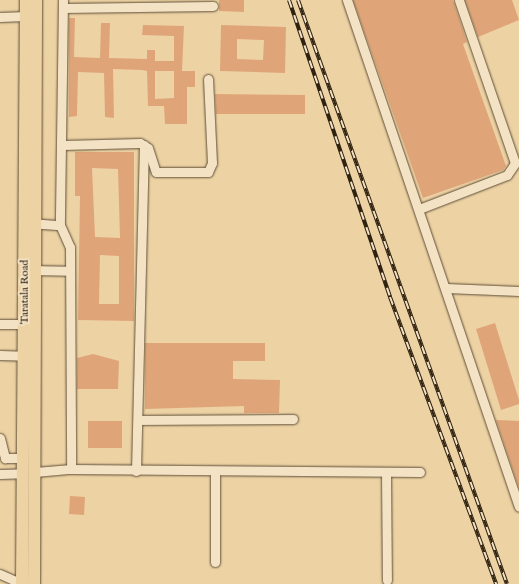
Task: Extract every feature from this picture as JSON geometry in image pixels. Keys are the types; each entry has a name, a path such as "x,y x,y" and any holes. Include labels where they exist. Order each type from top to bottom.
{"main road":[{"path":"26,0 31,223"},
{"path":"34,584 35,472 31,223 36,0"},
{"name":"Taratala Road","path":"22,584 24,356 25,324 31,270"}],"street":[{"path":"347,0 446,288 519,507"},
{"path":"419,209 507,174 515,163 460,0"},
{"path":"71,469 68,271 70,247 60,225 63,145 63,4 213,6"},
{"path":"0,17 26,16"},
{"path":"144,145 156,172 208,172 212,163 208,79"},
{"path":"63,145 144,145"},
{"path":"136,471 144,145"},
{"path":"31,223 60,225"},
{"path":"31,270 68,271"},
{"path":"446,288 519,291"},
{"path":"0,324 25,324"},
{"path":"0,356 24,356"},
{"path":"138,420 293,419"},
{"path":"0,438 5,458 23,458"},
{"path":"35,472 71,469 136,471 420,472"},
{"path":"215,562 216,471"},
{"path":"386,472 387,580"},
{"path":"0,474 23,473"},
{"path":"0,574 22,584"}],"building":[{"path":"219,0 244,0 244,12 219,11"},
{"path":"353,0 453,0 467,42 463,44 506,166 503,170 423,198"},
{"path":"465,0 512,0 519,20 478,37"},
{"path":"69,18 75,18 74,57 100,58 101,23 110,23 109,58 147,59 147,50 155,50 155,61 174,61 174,36 142,35 143,25 184,26 182,71 195,71 195,87 187,87 187,124 165,124 164,106 148,106 147,71 142,70 113,69 114,118 105,117 104,73 78,72 77,116 69,117","holes":["155,71 174,71 174,98 155,99"]},
{"path":"221,25 286,27 285,73 220,71","holes":["237,39 264,40 263,60 237,59"]},
{"path":"215,94 305,95 305,114 216,114"},
{"path":"75,152 134,152 134,321 78,320 80,196 75,196","holes":["92,168 118,169 120,238 95,237","100,255 119,256 119,304 99,304"]},
{"path":"495,323 519,400 519,404 501,410 476,329"},
{"path":"145,343 265,343 265,361 233,361 233,379 280,380 279,413 244,413 244,406 145,409"},
{"path":"93,354 119,361 118,389 77,389 77,358"},
{"path":"496,420 519,421 519,488"},
{"path":"88,421 122,421 122,448 88,448"},
{"path":"70,496 85,497 84,515 69,514"}],"railway":[{"path":"289,0 390,297 496,584"},
{"path":"298,0 507,584"}]}
